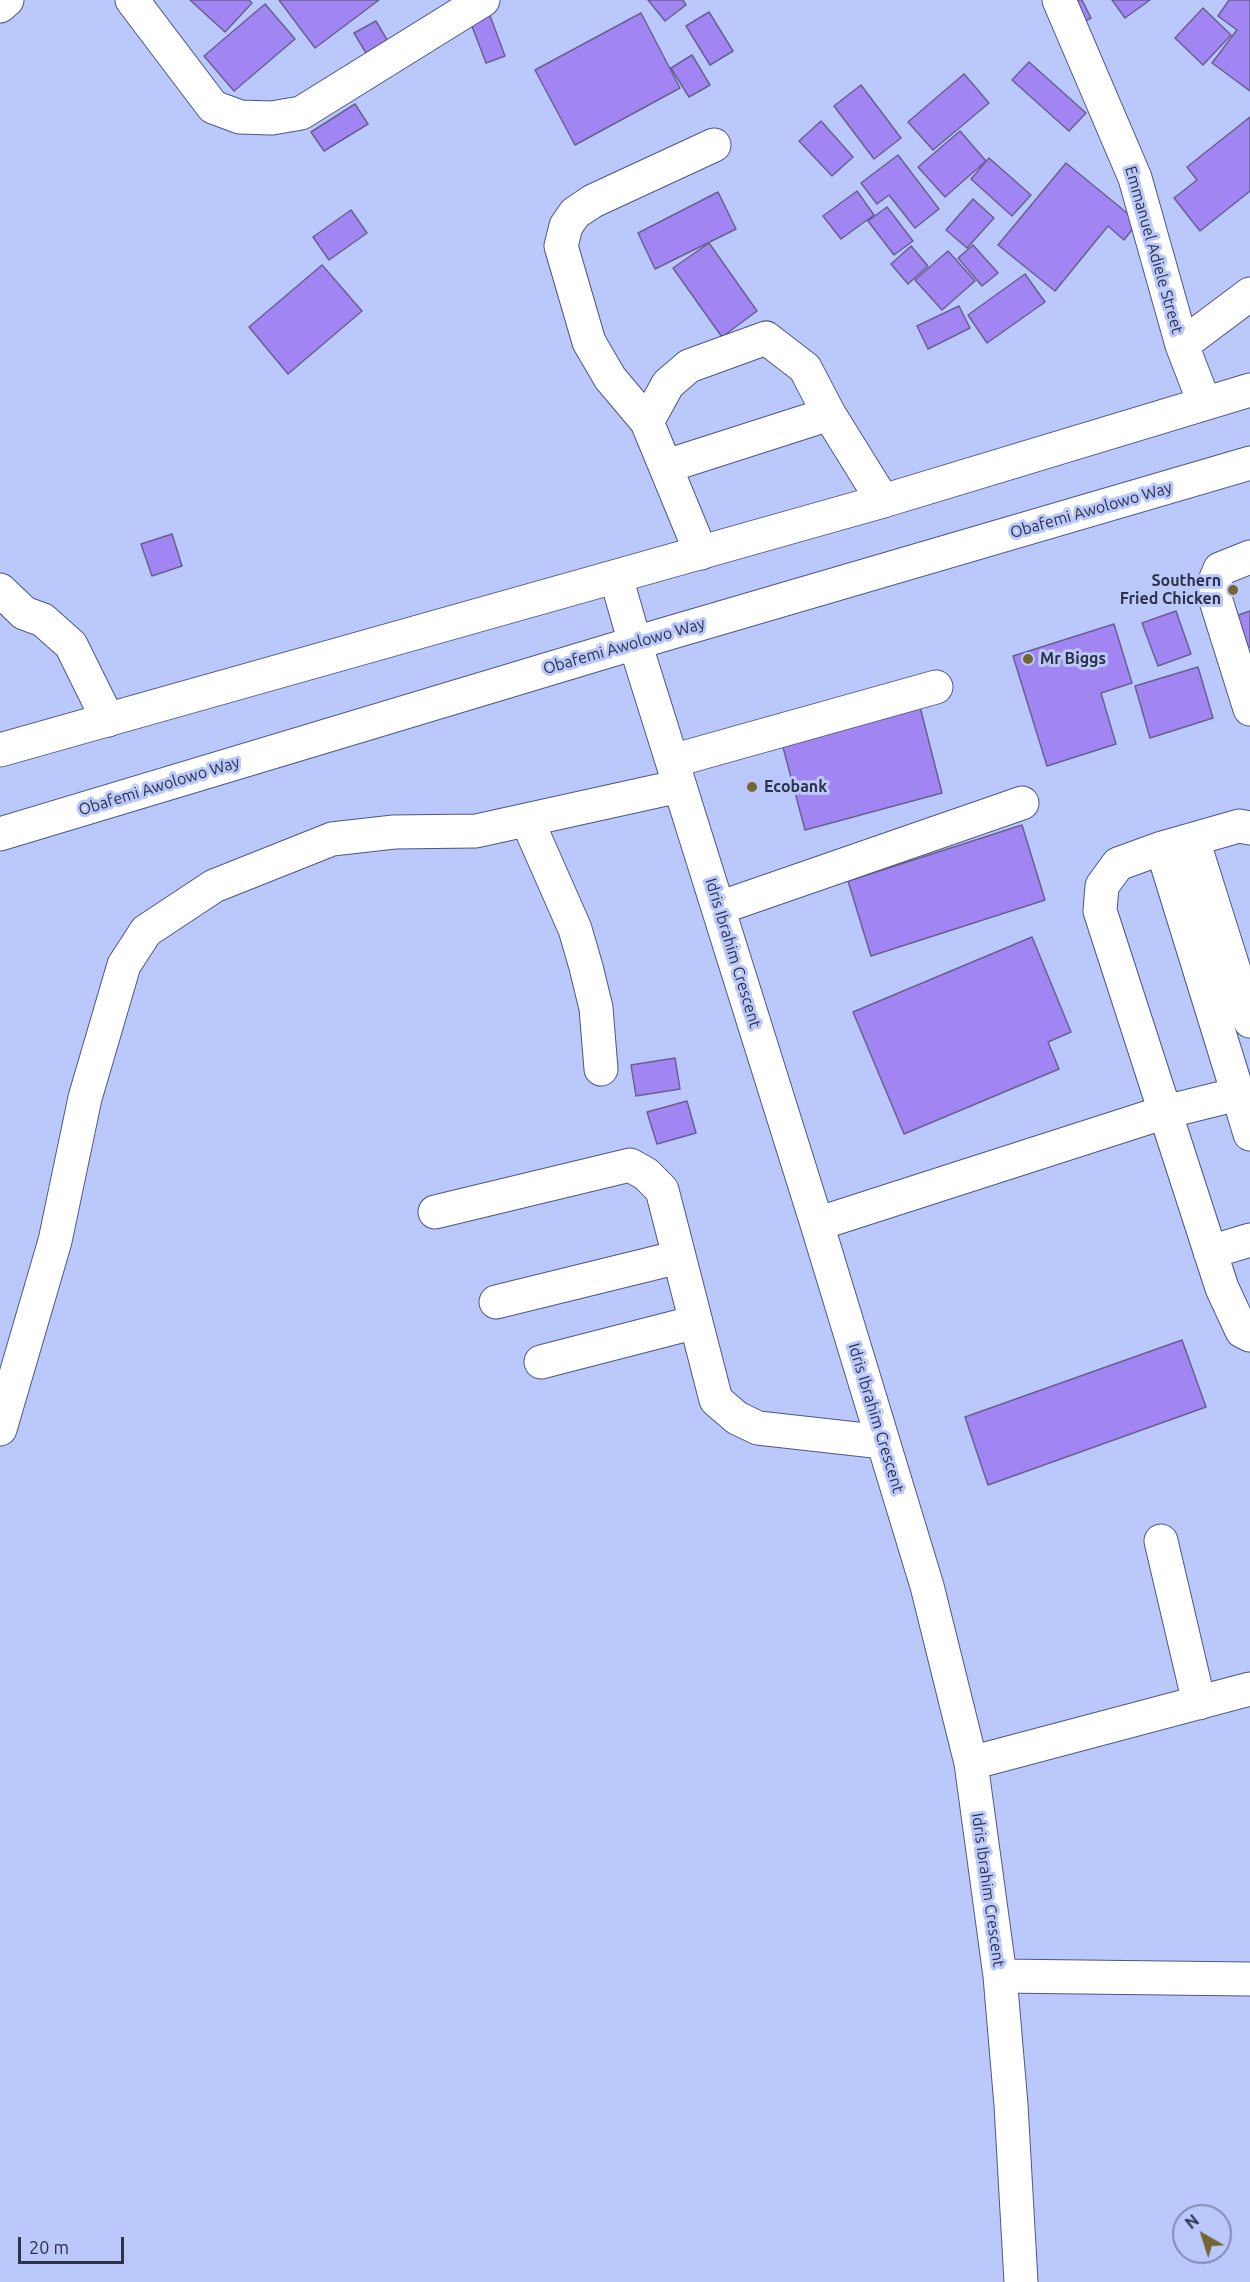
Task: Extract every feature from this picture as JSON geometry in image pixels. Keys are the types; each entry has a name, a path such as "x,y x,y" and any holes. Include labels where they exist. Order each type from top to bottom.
{"street":[{"path":"0,6 7,0"},
{"path":"132,0 213,107 240,117 272,118 301,113 483,0"},
{"name":"Emmanuel Adiele Street","path":"1059,0 1135,178 1182,345 1204,402"},
{"path":"701,553 647,422 610,378 589,342 561,246 566,226 575,213 593,201 714,145"},
{"path":"1182,345 1250,294"},
{"path":"647,422 668,384 689,366 766,338 805,368 829,414 883,501"},
{"path":"0,750 616,578 883,501 1204,402 1250,390"},
{"path":"667,466 829,414"},
{"name":"Obafemi Awolowo Way","path":"0,834 635,643 1250,463"},
{"path":"1250,557 1220,569 1212,588 1250,709"},
{"name":"Idris Ibrahim Crescent","path":"616,578 884,1442 927,1586 971,1763 1000,1976 1011,2105 1021,2282"},
{"path":"0,591 24,613 43,620 71,645 108,720"},
{"path":"0,1429 55,1241 85,1098 124,965 147,932 214,886 332,839 394,832 476,831 527,820 936,687"},
{"path":"719,908 1022,803"},
{"path":"527,820 574,929 586,967 596,1008 602,1069"},
{"path":"1250,828 1239,826 1162,848 1118,864 1102,886 1100,911 1222,1288 1242,1331 1250,1335"},
{"path":"1193,840 1250,1021"},
{"path":"1162,848 1250,1134"},
{"path":"818,1224 1165,1112 1238,1094"},
{"path":"435,1212 630,1165 646,1174 662,1190 716,1400 737,1418 758,1428 884,1442"},
{"path":"1210,1252 1250,1240"},
{"path":"496,1302 679,1257"},
{"path":"541,1362 696,1322"},
{"path":"1161,1541 1198,1703"},
{"path":"971,1763 1250,1689"},
{"path":"1000,1976 1248,1979"}],"building":[{"path":"190,0 249,0 252,3 225,32"},
{"path":"279,0 379,0 315,48"},
{"path":"648,0 683,0 686,5 665,21"},
{"path":"1062,0 1082,0 1091,18 1076,26"},
{"path":"1112,0 1150,0 1125,18"},
{"path":"1229,0 1250,0 1250,91 1212,63 1237,30 1218,16"},
{"path":"265,4 295,39 234,91 204,56"},
{"path":"1203,8 1231,35 1203,65 1175,38"},
{"path":"709,12 733,51 710,65 686,26"},
{"path":"489,13 505,56 486,63 470,21"},
{"path":"641,13 680,88 575,145 535,70"},
{"path":"376,21 387,40 366,53 354,33"},
{"path":"692,55 710,85 689,97 671,68"},
{"path":"1029,62 1086,113 1069,131 1012,80"},
{"path":"964,74 989,103 933,150 908,122"},
{"path":"861,85 901,138 874,159 834,106"},
{"path":"355,104 368,124 324,151 311,132"},
{"path":"1250,117 1250,191 1200,231 1174,198 1197,180 1187,167"},
{"path":"821,121 853,157 832,176 799,141"},
{"path":"960,131 986,161 945,197 918,167"},
{"path":"898,155 939,209 915,228 889,195 877,204 861,183"},
{"path":"989,158 1031,195 1012,216 971,179"},
{"path":"1066,163 1138,222 1124,240 1108,226 1055,291 998,245"},
{"path":"857,191 874,215 841,239 823,216"},
{"path":"718,192 736,229 655,269 638,233"},
{"path":"973,199 994,218 967,248 946,230"},
{"path":"887,207 913,241 894,255 868,221"},
{"path":"351,210 367,233 329,260 313,237"},
{"path":"709,243 757,311 722,337 673,268"},
{"path":"973,245 998,273 982,286 958,258"},
{"path":"911,246 928,266 908,284 891,264"},
{"path":"948,251 975,281 942,310 915,280"},
{"path":"322,265 362,311 288,374 249,327"},
{"path":"1025,274 1045,302 987,343 968,315"},
{"path":"959,306 970,328 928,349 917,326"},
{"path":"172,534 182,566 152,576 141,544"},
{"path":"1176,611 1191,654 1158,666 1142,623"},
{"path":"1250,611 1250,647 1239,651 1227,619"},
{"path":"1114,624 1132,683 1101,693 1116,744 1047,766 1013,656"},
{"path":"1198,667 1213,718 1150,738 1135,686"},
{"path":"918,699 942,793 805,830 780,736"},
{"path":"1022,825 1045,900 871,956 848,881"},
{"path":"1032,937 1071,1032 1048,1042 1059,1069 904,1134 853,1012"},
{"path":"675,1058 680,1089 636,1096 631,1065"},
{"path":"687,1101 696,1133 657,1144 647,1112"},
{"path":"1182,1340 1206,1407 988,1485 965,1417"}],"place":[{"name":"Southern Fried Chicken","path":"1233,590"},
{"name":"Mr Biggs","path":"1028,659"},
{"name":"Ecobank","path":"752,787"}]}
